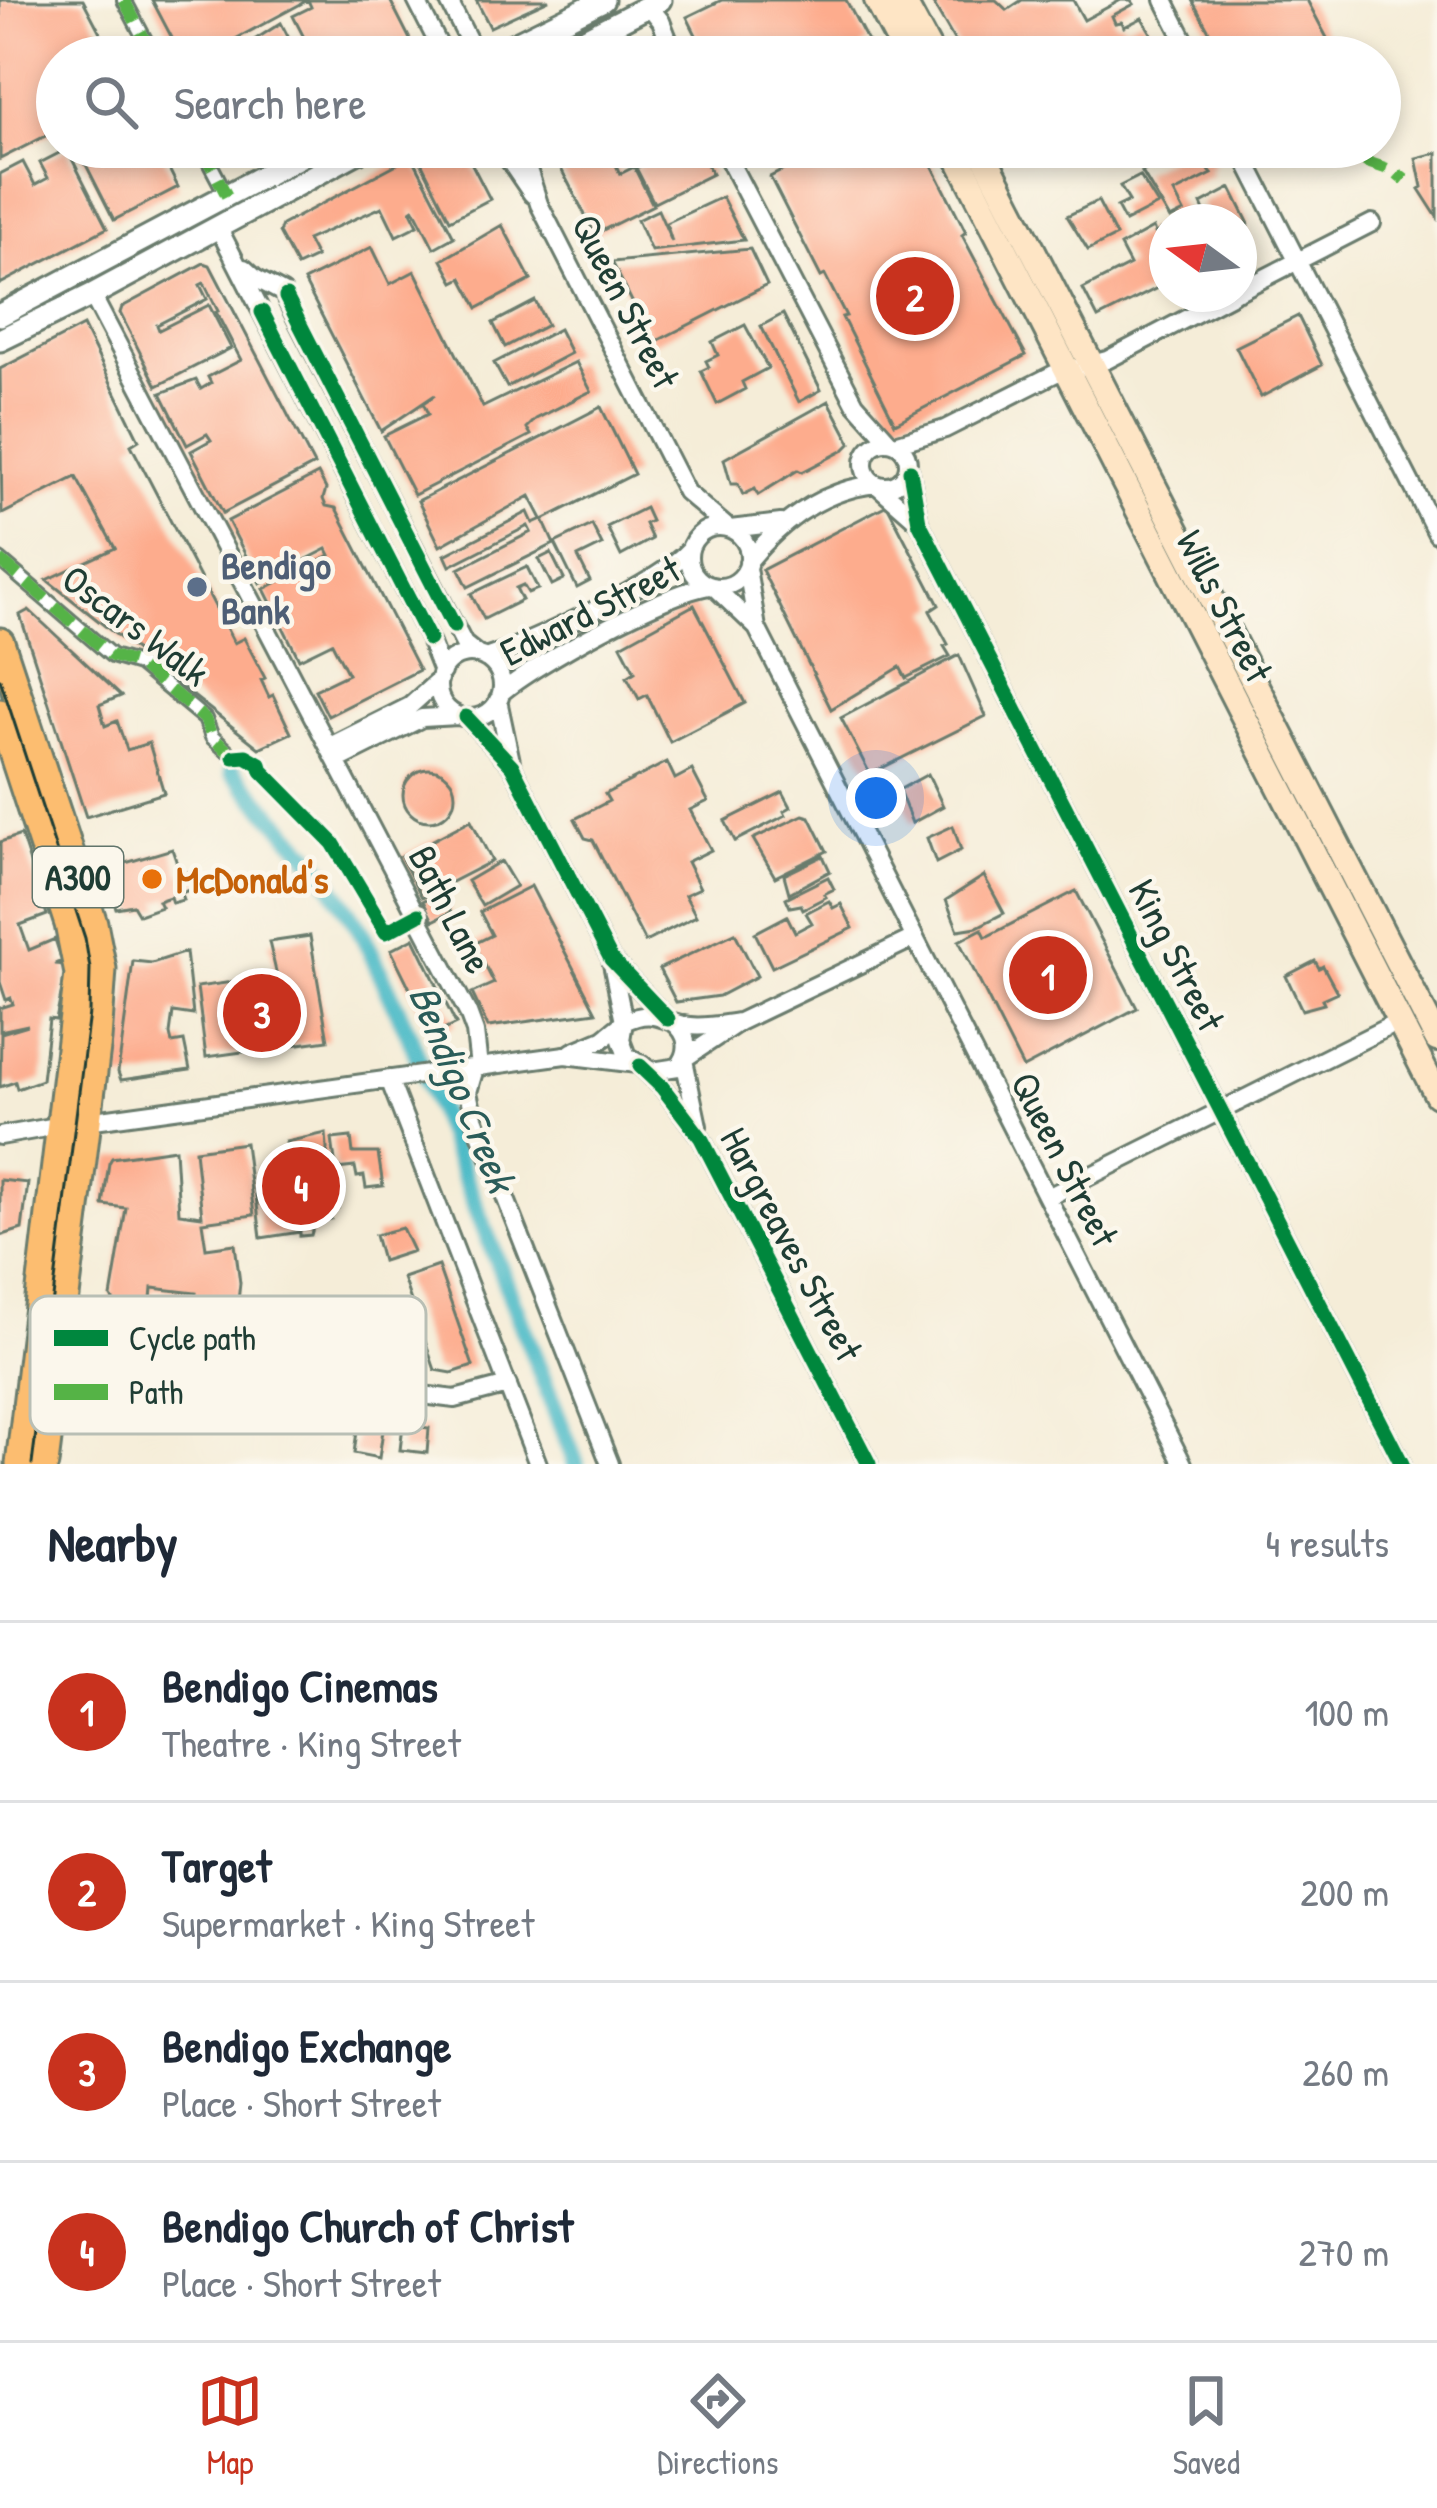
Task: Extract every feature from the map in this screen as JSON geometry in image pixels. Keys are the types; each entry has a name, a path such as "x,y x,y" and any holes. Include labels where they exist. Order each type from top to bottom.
{"highway":[{"name":"A300","path":"0,642 6,686 57,849 79,974 75,1123 59,1296"},
{"name":"A300","path":"0,713 57,849"},
{"name":"A300","path":"47,1296 75,1123"},
{"name":"A300","path":"20,1464 30,1402"},
{"name":"A300","path":"44,1464 47,1434"}],"main road":[{"path":"877,0 896,36"},
{"path":"902,0 921,36"},
{"name":"Wills Street","path":"966,168 1046,299 1095,365 1430,1006 1437,1039"},
{"name":"Wills Street","path":"989,168 1046,299 1066,371 1437,1095"},
{"path":"1398,1022 1430,1006"}],"street":[{"path":"124,0 143,36"},
{"path":"416,0 434,36"},
{"path":"448,0 466,36"},
{"path":"530,36 602,0"},
{"path":"1164,0 1182,36"},
{"path":"588,36 649,2 667,36"},
{"path":"207,168 232,253 429,639 441,699 512,766"},
{"path":"0,340 285,168"},
{"path":"218,210 318,168"},
{"name":"Queen Street","path":"514,168 539,204 686,492 690,548"},
{"name":"Queen Street","path":"528,168 539,204"},
{"path":"733,168 855,403 905,453 910,469"},
{"path":"1250,168 1437,534"},
{"path":"1257,281 1372,223"},
{"path":"232,253 255,278 283,292 464,644 499,673 512,766 611,959 623,1046 639,1065"},
{"path":"0,315 86,285"},
{"name":"Bath Lane","path":"86,285 468,1013 475,1032 477,1068 468,1092 473,1115 610,1464"},
{"path":"262,312 265,297 283,292"},
{"path":"838,491 876,444 945,429 1066,371 1095,365 1197,312"},
{"path":"781,523 702,532 690,548 695,575 711,586 733,583 781,523 838,491 892,485 945,429"},
{"path":"863,460 866,473 877,485"},
{"name":"King Street","path":"910,469 919,523 1402,1464"},
{"name":"King Street","path":"877,485 919,523"},
{"name":"Queen Street","path":"686,492 729,528"},
{"path":"729,528 745,542 748,565"},
{"name":"Edward Street","path":"481,657 514,648 666,571 690,548"},
{"name":"Oscars Walk","path":"0,560 115,658 139,664 205,719 212,737 234,757"},
{"name":"Queen Street","path":"748,565 757,628 1048,1197 1175,1461"},
{"name":"Queen Street","path":"711,586 757,628"},
{"name":"Edward Street","path":"500,697 526,673 678,594 711,586"},
{"path":"334,753 410,706 456,658 481,657"},
{"path":"334,753 375,742 429,716 484,714 500,697"},
{"path":"350,785 350,774 375,742"},
{"path":"566,1055 664,1072 739,1022 914,938"},
{"path":"611,959 686,1039 685,1059"},
{"path":"0,1136 566,1055 596,1043 623,1023 651,1014 693,1026 739,1022"},
{"path":"1048,1197 1398,1022"},
{"name":"Hargreaves Street","path":"685,1059 701,1138"},
{"name":"Hargreaves Street","path":"639,1065 701,1138 869,1464"},
{"path":"396,1078 538,1464"},
{"path":"426,1396 455,1400 508,1385"}],"building":[{"path":"0,0 83,0 102,36 36,36 36,141 0,159"},
{"path":"152,0 308,0 241,36 171,36"},
{"path":"308,0 390,0 408,36 303,36 293,16 311,7"},
{"path":"476,0 549,0 490,27"},
{"path":"722,0 846,0 865,36 696,36 687,17"},
{"path":"931,0 996,0 1007,10 1022,0 1073,0 1084,20 1121,0 1131,0 1134,4 1112,16 1115,23 1122,22 1124,27 1142,18 1153,36 952,36"},
{"path":"1192,0 1307,0 1326,36 1212,36"},
{"path":"281,23 288,36 261,36"},
{"path":"1437,153 1437,217 1419,189 1416,158"},
{"path":"23,162 35,185 48,178 43,168 77,168 107,228 0,284 0,174"},
{"path":"88,168 168,168 178,187 114,220"},
{"path":"389,168 418,168 454,237 434,248 414,209 418,225 396,236 382,207 307,240 316,257 297,266 279,233 282,225"},
{"path":"424,168 474,168 490,199 450,220"},
{"path":"561,168 617,168 620,174 634,168 653,205 595,234"},
{"path":"636,168 709,168 712,174 654,203"},
{"path":"787,168 934,168 966,232 962,235 1026,355 895,423 842,317 846,316 770,177"},
{"path":"1210,168 1212,174 1174,193 1180,204 1161,204 1142,172"},
{"path":"1140,176 1157,204 1149,204 1149,210 1125,222 1117,207 1129,201 1120,186"},
{"path":"1231,188 1239,204 1201,204"},
{"path":"722,197 744,240 651,251 637,220 658,210 672,242 666,223"},
{"path":"1098,201 1116,236 1088,250 1067,216"},
{"path":"502,225 531,280 478,308 462,278 454,282 442,260"},
{"path":"1149,230 1149,292 1098,318 1083,289 1130,265 1120,246"},
{"path":"372,247 390,284 415,271 483,407 576,362 591,391 536,419 527,428 531,435 414,495 384,436 428,414 423,403 381,431 304,281"},
{"path":"750,249 767,285 653,343 612,262"},
{"path":"204,263 210,265 314,465 223,513 191,451 211,440 207,434 187,445 161,393 196,380 201,389 211,383 208,377 241,360 204,283 200,285 207,299 157,325 159,330 209,305 231,348 157,386 120,313 122,307"},
{"path":"535,301 547,325 505,347 493,323"},
{"path":"783,314 821,390 799,402 761,326"},
{"path":"1298,316 1322,365 1261,397 1236,347"},
{"path":"745,325 768,368 742,382 745,389 717,404 701,371 709,367 706,361 718,355 712,342"},
{"path":"83,326 139,440 131,445 234,643 244,638 265,678 261,680 269,697 273,695 291,733 259,748 47,580 115,548 76,477 2,514 0,369"},
{"path":"559,329 571,353 507,387 494,363"},
{"path":"829,401 851,443 844,450 798,470 758,495 755,489 743,495 738,484 731,484 724,459"},
{"path":"601,407 634,474 543,520 554,544 468,587 459,569 531,532 528,526 450,566 445,555 528,512 533,523 542,519 530,496 440,546 418,501"},
{"path":"318,474 326,489 326,506 336,508 419,670 328,716 315,690 348,674 332,643 299,659 264,589 330,555 327,549 260,583 228,521"},
{"path":"887,505 939,605 930,611 950,656 906,678 900,667 831,709 762,570"},
{"path":"645,508 652,539 621,556 607,527"},
{"path":"592,525 602,545 578,557 590,581 577,588 555,543"},
{"path":"551,553 564,579 552,585 539,559"},
{"path":"527,567 538,589 528,593 523,585 516,588 522,600 484,619 471,594"},
{"path":"694,605 745,703 670,742 647,695 639,699 627,677 635,672 621,645"},
{"path":"29,610 121,696 99,705 105,726 117,721 127,750 149,743 164,793 86,817 20,615"},
{"path":"959,655 986,716 870,774 841,718"},
{"path":"667,762 675,779 692,770 708,801 690,810 711,850 687,862 700,888 685,895 696,916 645,942 593,840 585,838 575,819 609,801 605,794"},
{"path":"429,769 448,776 455,795 448,814 429,821 410,814 403,795 410,776"},
{"path":"928,774 943,806 912,823 899,790"},
{"path":"783,792 791,807 784,811 786,815 735,841 725,821"},
{"path":"803,815 810,817 827,851 775,877 753,839"},
{"path":"471,820 492,861 422,897 401,857"},
{"path":"953,826 961,850 936,863 927,838"},
{"path":"21,835 47,915 20,925 29,950 55,939 62,961 55,964 67,965 56,1020 49,1019 42,1080 17,1089 15,1082 0,1087 1,1033 28,1025 0,1031 0,1008 13,1004 11,998 6,1000 0,982 0,842"},
{"name":"McDonald's","path":"172,849 181,875 194,870 200,886 181,893 183,900 158,901 161,907 139,915 133,905 116,908 105,874 112,867"},
{"path":"823,856 830,871 789,893 784,875"},
{"path":"501,861 516,886 482,906 467,881"},
{"path":"984,876 1004,913 977,927 958,930 946,900"},
{"path":"828,877 834,889 826,897 803,909 801,905 790,907 786,898"},
{"path":"531,886 596,1012 488,1027 472,993 494,983 474,944 492,935 480,912"},
{"path":"1076,891 1137,1008 1023,1068 959,941 982,929 986,937"},
{"path":"441,892 451,912 433,921 423,901"},
{"path":"829,901 833,908 841,904 853,928 772,967 755,933 787,916 795,932 812,923 806,913"},
{"path":"735,933 757,976 719,996 676,1002 659,969"},
{"path":"310,936 328,1040 206,1057 197,987 277,976 269,942"},
{"path":"414,938 456,1024 433,1035 391,950"},
{"path":"186,952 193,1015 173,1012 170,1034 172,1043 184,1041 190,1070 121,1080 118,1072 133,961 152,963"},
{"path":"1315,961 1319,968 1323,966 1337,992 1322,999 1324,1004 1302,1010 1286,976"},
{"path":"326,1133 329,1181 335,1180 338,1208 330,1209 331,1219 315,1221 311,1235 300,1236 300,1232 261,1238 255,1188 277,1185 274,1164 289,1163 286,1142"},
{"path":"351,1137 353,1153 378,1153 383,1186 366,1188 364,1176 357,1177 355,1167 336,1169 332,1139"},
{"path":"245,1143 254,1215 202,1222 206,1248 235,1244 239,1296 196,1296 152,1288 151,1296 111,1296 126,1208 103,1205 109,1163 112,1158 175,1149 179,1213 202,1216 195,1150"},
{"path":"0,1180 28,1183 22,1229 0,1236"},
{"path":"402,1228 413,1251 382,1261 375,1235"},
{"path":"438,1266 473,1366 452,1373 435,1370 426,1344 426,1296 409,1296 403,1278"},
{"path":"429,1428 427,1453 400,1450 402,1434 426,1434"},
{"path":"357,1434 382,1434 379,1458 354,1453"}],"waterway":[{"name":"Bendigo Creek","path":"232,771 322,870 361,931 408,1032 576,1464"}],"tram line":[{"path":"0,679 85,938 90,968 89,1013 53,1296"},
{"path":"32,1464 36,1434"}],"marked path":[{"path":"124,0 143,36"},
{"path":"212,168 227,196"},
{"path":"1385,168 1405,180"},
{"path":"0,560 112,656 139,664 205,719 212,737 234,757"}],"cycle path":[{"path":"286,297 454,626"},
{"path":"262,312 429,639"},
{"path":"910,471 919,522 1402,1464"},
{"path":"466,717 512,766 611,959 668,1019"},
{"path":"234,757 246,756 260,764 333,843 386,932 418,915"},
{"path":"640,1066 701,1138 869,1464"}],"place":[{"name":"Target","path":"915,296"},
{"name":"Bendigo Bank","path":"197,587"},
{"name":"McDonald's","path":"152,879"},
{"name":"Bendigo Cinemas","path":"1048,975"},
{"name":"Bendigo Exchange","path":"262,1013"},
{"name":"Bendigo Church of Christ","path":"301,1186"}]}
